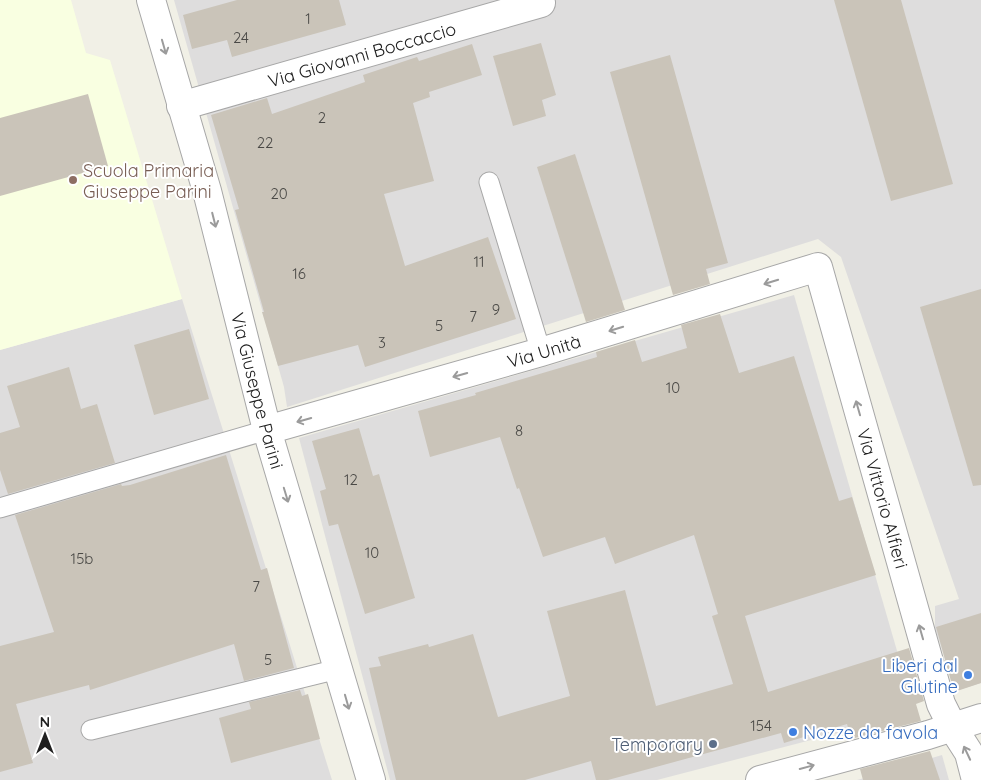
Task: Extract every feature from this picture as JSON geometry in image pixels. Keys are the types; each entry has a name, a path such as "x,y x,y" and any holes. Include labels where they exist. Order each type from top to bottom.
{"street":[{"name":"Via Giuseppe Parini","path":"151,0 206,191 267,430 371,780"},
{"name":"Via Giovanni Boccaccio","path":"181,106 541,3"},
{"name":"Via Unità","path":"267,430 541,352 818,267"},
{"name":"Via Vittorio Alfieri","path":"818,267 941,704 969,753 976,780"},
{"path":"760,780 953,728 981,718"}],"lane":[{"path":"489,182 541,352"},
{"path":"0,508 267,430"},
{"path":"91,730 338,669"}],"shaded area":[{"name":"Scuola Primaria Giuseppe Parini","path":"0,0 71,0 86,53 110,60 182,299 0,350"},
{"path":"174,0 981,0 981,683 955,691 935,628 935,606 959,599 841,257 818,239 287,407 284,387"},
{"path":"794,295 915,713 657,780 390,780 299,438"},
{"path":"182,299 332,780 0,780 0,350"},
{"path":"942,755 949,780 857,780 868,777"}],"building":[{"path":"237,0 339,0 346,25 232,57 227,40 192,49 183,15"},
{"path":"834,0 901,0 953,184 891,201"},
{"path":"541,43 556,95 542,100 546,116 513,126 493,56"},
{"path":"472,44 482,75 429,92 430,97 413,103 434,181 384,194 405,266 488,237 516,319 365,367 358,345 278,366 235,210 239,209 211,115 267,98 272,114 365,82 363,75 417,57 419,61"},
{"path":"670,55 728,263 706,269 710,284 673,295 610,72"},
{"path":"88,94 108,166 0,196 0,118"},
{"path":"575,154 625,310 586,322 537,167"},
{"path":"981,289 981,485 973,486 920,307"},
{"path":"720,314 739,373 794,356 839,501 852,497 876,575 745,616 768,692 909,648 924,701 916,704 921,721 851,739 847,724 784,743 781,733 608,780 596,780 591,761 525,780 396,780 369,668 381,666 378,657 428,644 429,647 473,634 498,717 570,696 547,611 625,590 656,706 733,684 712,616 718,614 694,535 615,564 605,537 543,557 519,488 517,489 500,437 430,457 418,411 597,357 596,352 635,340 642,362 687,348 681,325"},
{"path":"189,329 209,399 154,415 134,345"},
{"path":"69,367 81,409 97,404 115,463 8,494 0,470 0,433 20,427 7,386"},
{"path":"359,428 373,476 379,474 415,598 365,614 338,524 329,526 320,491 326,489 312,441"},
{"path":"226,455 261,570 267,568 294,668 244,681 234,644 90,690 89,685 16,704 33,763 0,772 0,646 54,632 15,515 121,484 122,486 130,485"},
{"path":"981,613 981,683 954,692 936,627"},
{"path":"300,690 302,696 308,694 320,739 231,763 219,718 251,709 249,702"},
{"path":"930,751 940,780 863,780 860,769"}],"place":[{"name":"Scuola Primaria Giuseppe Parini","path":"73,180"},
{"name":"Liberi dal Glutine","path":"968,675"},
{"name":"Nozze da favola","path":"793,732"},
{"name":"Temporary","path":"713,744"}]}
